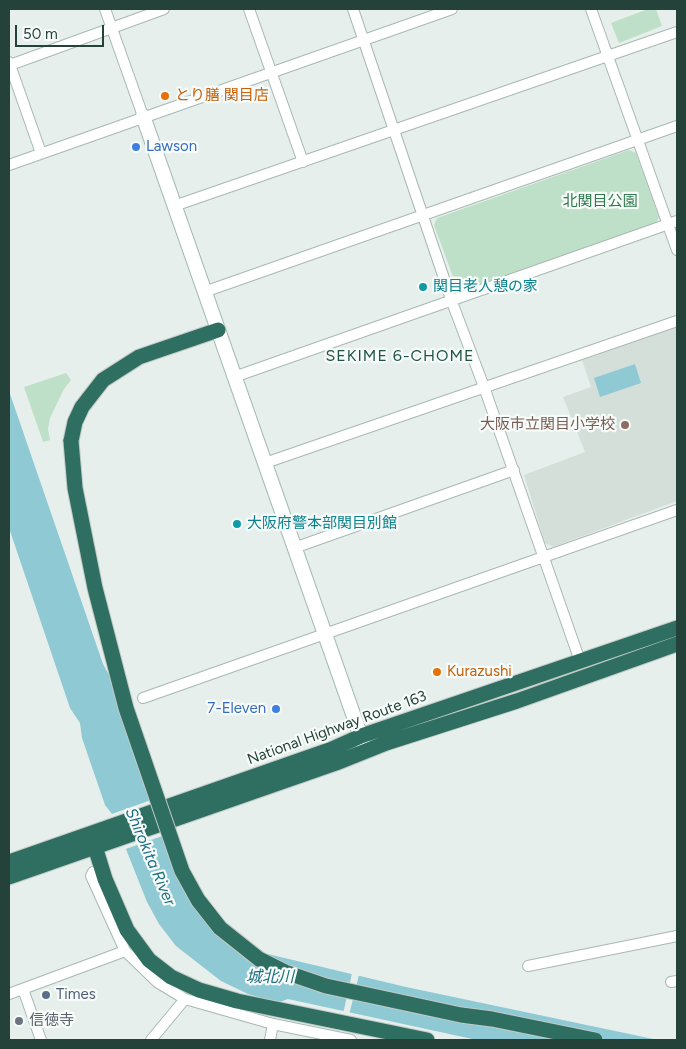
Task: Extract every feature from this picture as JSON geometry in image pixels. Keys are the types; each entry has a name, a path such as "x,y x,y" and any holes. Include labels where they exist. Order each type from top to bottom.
{"highway":[{"path":"218,330 139,357 123,365 103,380 82,407 75,422 71,441 72,472 94,578 126,708 182,871 198,900 220,928 259,959 285,972 326,986 461,1015 492,1019 595,1040"},
{"name":"National Highway Route 163","path":"170,814 361,736 677,628"},
{"name":"National Highway Route 163","path":"9,862 99,838 366,751 677,644"},
{"path":"99,838 96,867 127,930 149,960 171,977 199,990 237,1001 426,1040"},
{"name":"National Highway Route 163","path":"9,877 99,838"}],"street":[{"path":"105,9 366,751"},
{"path":"41,153 9,63 164,9"},
{"path":"249,9 303,162"},
{"path":"353,9 452,302 514,470 580,661"},
{"path":"9,165 143,116 365,41 452,9"},
{"path":"591,9 639,139 673,223 677,250"},
{"path":"174,206 677,32"},
{"path":"204,292 415,216 423,216 677,126"},
{"path":"234,377 673,223"},
{"path":"264,463 677,321"},
{"path":"294,548 514,470"},
{"path":"143,698 677,510"},
{"path":"96,867 91,876 125,951 157,982 185,999 273,1024 351,1040"},
{"path":"528,966 677,936"},
{"path":"9,994 125,951"},
{"path":"23,988 41,1040"},
{"path":"151,1040 185,999"},
{"path":"270,1040 273,1024"}],"shaded area":[{"name":"大阪市立関目小学校","path":"677,327 677,501 553,547 545,543 524,475 585,452 563,397 591,387 582,360"}],"green space":[{"path":"648,9 656,9 662,26 619,43 611,23"},
{"name":"北関目公園","path":"629,150 636,153 659,217 656,223 464,290 456,285 434,225 437,218"},
{"path":"66,373 71,380 64,389 50,418 48,429 50,440 43,442 24,387"}],"water":[{"path":"635,364 641,383 600,397 594,378"},
{"path":"9,391 103,664 109,675 119,711 152,808 182,885 251,950 406,987 658,1040 477,1040 288,999 277,1003 248,994 221,981 176,946 159,924 147,902 112,814 105,805 82,738 80,723 70,708 9,528"}],"pier":[{"path":"151,800 165,835 123,850 109,815"},
{"path":"352,973 359,975 349,1015 343,1014"}],"place":[{"name":"とり膳 関目店","path":"165,96"},
{"name":"Lawson","path":"136,147"},
{"name":"関目老人憩の家","path":"423,287"},
{"name":"大阪市立関目小学校","path":"625,425"},
{"name":"大阪府警本部関目別館","path":"237,524"},
{"name":"Kurazushi","path":"437,672"},
{"name":"7-Eleven","path":"276,709"},
{"name":"Times","path":"46,995"},
{"name":"信徳寺","path":"19,1021"}],"district":[{"name":"SEKIME 6-CHOME","path":"400,356"}],"water label":[{"name":"Shirokita River","path":"150,857"},
{"name":"城北川","path":"270,977"}]}
